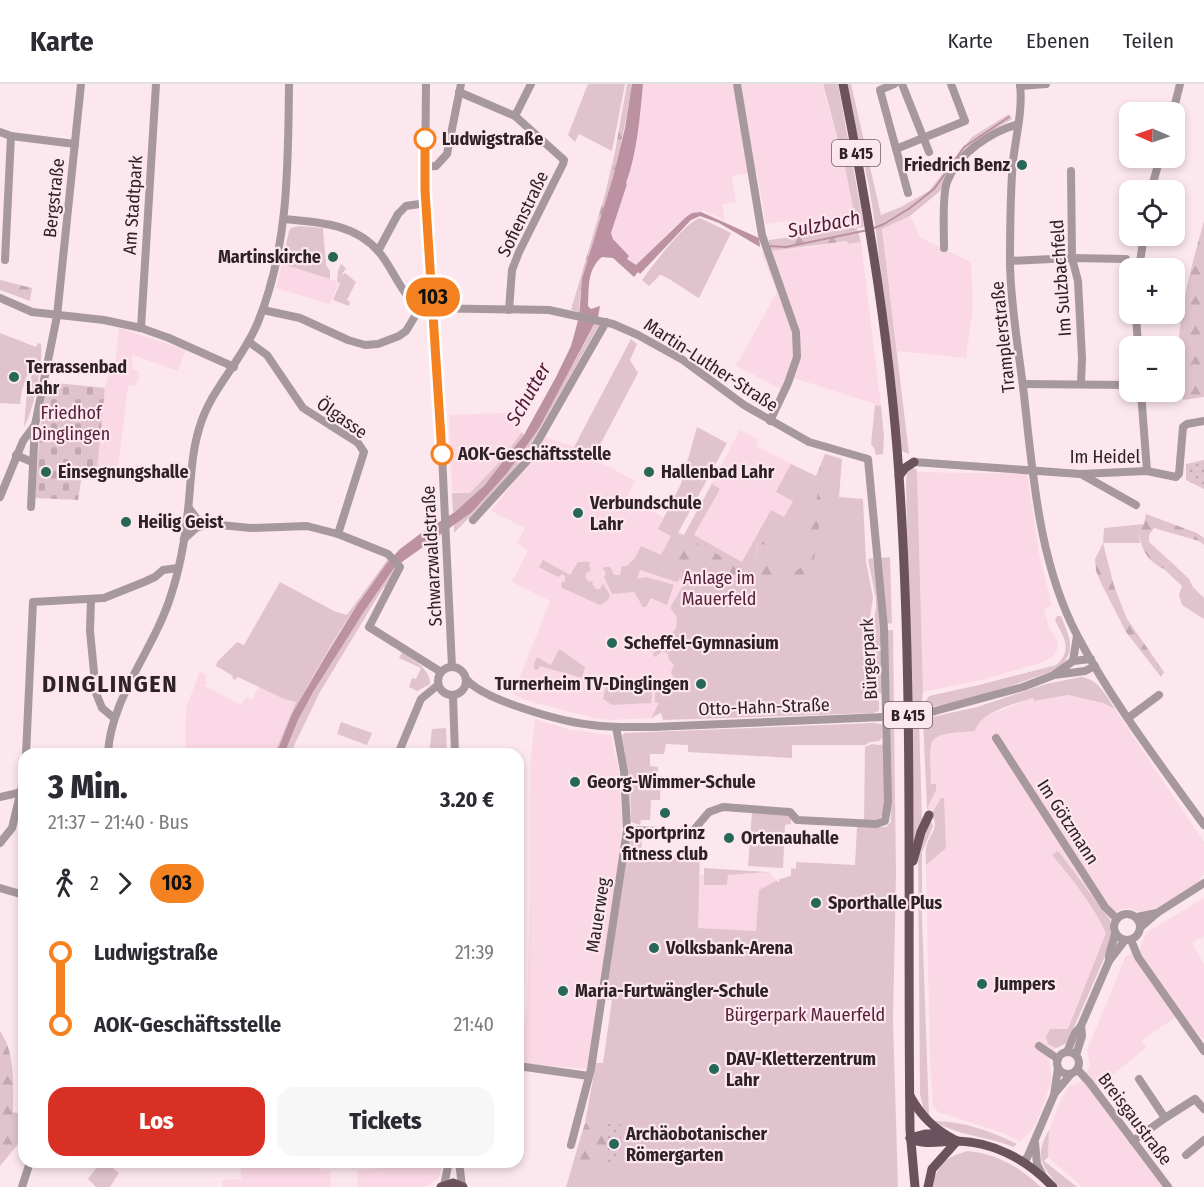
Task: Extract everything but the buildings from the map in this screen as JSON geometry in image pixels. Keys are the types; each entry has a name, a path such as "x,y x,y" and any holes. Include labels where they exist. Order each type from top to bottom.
{"main road":[{"name":"B 415","path":"843,84 870,222 888,360 899,476 906,643 910,872 909,1094 910,1138 915,1187"},
{"path":"897,453 914,462 899,476"},
{"path":"910,872 928,815"},
{"path":"909,1094 919,1112 943,1134 957,1141"},
{"path":"910,1138 926,1134 943,1134"},
{"path":"910,1138 917,1142 957,1141 995,1148 1022,1161 1053,1187"},
{"path":"928,1187 932,1169 957,1141"},
{"path":"443,1186 453,1183 463,1186"}],"street":[{"name":"Bergstraße","path":"31,507 35,425 57,316 81,84"},
{"name":"Am Stadtpark","path":"141,328 156,84"},
{"path":"109,748 114,718 165,613 178,568 189,508 195,446 199,429 213,398 249,342 263,310 279,250 284,219 289,84"},
{"name":"Schwarzwaldstraße","path":"426,84 426,203 434,309 452,667"},
{"path":"515,116 531,84"},
{"path":"737,84 762,235 794,325 797,357 788,383 770,421"},
{"path":"894,84 880,87 908,193"},
{"path":"902,84 929,152"},
{"path":"896,149 964,121 951,84"},
{"path":"1020,85 1046,84"},
{"path":"1176,102 1180,84"},
{"name":"Tramplerstraße","path":"1020,85 1010,203 1010,261 1014,321 1032,469 1051,568 1077,636 1093,663 1128,718 1204,825"},
{"path":"425,168 436,166 447,154 460,88"},
{"name":"Sofienstraße","path":"460,88 515,116 564,160 512,270 509,310"},
{"path":"944,248 945,190 948,180 963,158 985,138 1018,124"},
{"path":"0,132 11,136 75,144"},
{"path":"4,260 11,136"},
{"name":"Im Sulzbachfeld","path":"1071,171 1072,258 1078,281 1081,383"},
{"path":"378,251 398,214 406,206 426,203"},
{"path":"263,310 300,318 348,340 365,345 378,344 399,336 406,331 420,308 404,294 378,251 344,227 326,222 284,219"},
{"path":"1010,261 1119,259"},
{"path":"0,298 32,312 104,320 141,328 234,367"},
{"name":"Martin-Luther-Straße","path":"420,308 549,310 603,321 638,335 683,360 744,405 808,442 868,459"},
{"path":"473,520 526,462 603,321"},
{"name":"Ölgasse","path":"249,342 267,355 303,408 358,443 364,452 338,534"},
{"path":"1023,384 1119,385"},
{"path":"1142,402 1147,471"},
{"name":"Im Heidel","path":"1032,469 1080,474 1147,471 1176,477 1179,476 1183,427 1186,424 1204,421"},
{"path":"0,497 23,441 35,425"},
{"path":"16,456 32,462"},
{"name":"Bürgerpark","path":"627,830 692,832 709,812 723,807 789,812 797,820 881,823 886,819 888,802 884,628 868,459"},
{"path":"914,462 1032,469"},
{"path":"1080,474 1136,505"},
{"path":"189,508 197,519 210,524 251,528 307,526 338,534 388,554 400,566 369,627 441,672"},
{"path":"184,539 196,528 210,524"},
{"path":"26,748 33,602 91,599 114,594 155,577 163,570 178,568"},
{"path":"91,599 90,631 96,693 102,708 114,718"},
{"path":"1077,636 1073,661 1093,663"},
{"name":"Otto-Hahn-Straße","path":"1054,675 1073,661"},
{"name":"Otto-Hahn-Straße","path":"463,690 475,689 555,717 583,724 616,727 873,718 935,711 1023,687 1054,675 1085,671 1093,663"},
{"path":"452,667 460,669 467,680 463,690 453,696 444,693 438,685 441,672 452,667"},
{"name":"Otto-Hahn-Straße","path":"467,680 475,689"},
{"path":"401,748 421,699 438,685"},
{"path":"1128,718 1159,695"},
{"path":"453,696 454,748"},
{"name":"Mauerweg","path":"571,1144 590,1076 627,830 624,771 616,727"},
{"name":"Im Götzmann","path":"996,738 1105,907 1117,918"},
{"path":"0,797 18,793"},
{"path":"0,843 12,828 18,806"},
{"path":"1071,1054 1082,1036 1081,1026 1109,961 1128,940 1138,935 1141,927 1157,913 1204,883"},
{"path":"0,888 18,893"},
{"path":"1109,961 1108,954 1114,942 1114,926 1117,918 1127,913 1137,917 1157,913"},
{"path":"1137,917 1141,927"},
{"path":"1115,933 1128,940 1204,1051"},
{"path":"1039,1046 1058,1059"},
{"path":"1022,1161 1027,1158 1054,1095 1058,1059 1062,1054 1071,1054 1079,1062 1074,1072 1054,1095"},
{"path":"524,1067 590,1076"},
{"path":"1058,1068 1064,1074 1074,1072"},
{"name":"Breisgaustraße","path":"1074,1072 1089,1082 1167,1187"},
{"path":"1139,1080 1164,1118"},
{"path":"1133,1141 1204,1093"},
{"path":"1195,1099 1204,1110"},
{"path":"1036,1138 1035,1156 1044,1178"},
{"path":"1186,1155 1204,1140"},
{"path":"22,1187 28,1168"},
{"path":"29,1168 30,1187"},
{"path":"443,1186 448,1168"},
{"path":"460,1168 463,1186"}],"shaded area":[{"path":"632,84 643,84 633,159 611,233 613,239 629,256 627,259 636,265 686,217 692,213 701,212 759,238 760,247 719,223 700,216 691,220 640,274 638,272 634,277 613,258 602,257 597,262 591,273 588,306 591,309 600,306 598,317 539,428 507,473 472,512 395,567 313,692 286,748 278,748 292,714 325,657 357,605 387,563 400,549 455,512 484,486 524,435 571,346 579,317 582,279 613,177 625,128"},
{"path":"643,84 822,84 844,162 857,228 796,237 793,220 766,224 757,172 732,176 736,202 722,204 725,220 703,210 692,213 676,225 636,266 634,265 613,239 611,233 633,154"},
{"path":"910,216 921,238 971,262 973,306 966,358 897,351 882,229"},
{"path":"847,241 848,243 861,242 881,406 794,378 787,392 736,366 777,292 761,252"},
{"path":"282,264 339,282 330,304 276,288"},
{"path":"119,328 186,350 178,371 133,355 132,369 139,371 140,376 135,386 129,384 117,476 96,474 105,388 110,367 115,367"},
{"path":"506,413 522,433 470,493 452,492 449,415"},
{"path":"740,430 758,439 756,446 816,476 819,487 743,568 683,536"},
{"path":"545,437 599,458 597,464 600,462 635,481 627,497 681,527 672,546 685,586 685,662 654,717 610,720 594,718 525,700 513,694 550,601 512,582 528,550 517,543 525,528 491,511 522,472"},
{"path":"917,472 1027,474 1039,553 1052,606 1044,609 1049,627 1058,642 1057,651 1052,657 1041,663 981,680 923,692"},
{"path":"200,671 207,675 205,686 241,705 246,697 252,700 259,686 284,699 296,702 277,748 185,748 186,708"},
{"path":"1068,695 1104,703 1115,709 1204,842 1204,874 1198,882 1181,895 1150,913 1122,909 1110,920 1110,932 1113,938 1067,1043 1051,1053 1049,1061 1051,1084 1036,1123 1020,1142 1003,1133 938,1112 933,1106 926,865 946,848 941,798 931,815 927,809 936,789 931,784 930,745 935,736 975,726 982,718 1019,703 1033,698 1035,701"},
{"path":"535,719 571,730 611,735 619,771 621,853 588,1069 524,1063 530,905 531,755"},
{"path":"769,872 779,883 777,932 697,928 700,875"},
{"path":"1204,898 1204,936 1192,943 1204,964 1204,1040 1180,1014 1142,1040 1146,1048 1094,1089 1164,1187 1082,1187 1048,1157 1049,1130 1063,1095 1069,1086 1080,1082 1090,1067 1087,1050 1126,956 1139,950 1146,933"},
{"path":"241,1168 321,1168 321,1171 330,1170 331,1187 223,1187 222,1180 241,1179"},
{"path":"441,1168 438,1179 425,1187 357,1187 358,1170"}],"green space":[{"path":"588,84 625,84 612,151 579,134 575,142 568,135"},
{"path":"627,84 632,84 623,135 584,276 579,312 571,310 605,194"},
{"path":"823,84 838,84 864,227 857,228 844,162"},
{"path":"846,84 851,84 881,215 929,191 972,137 1009,114 1012,119 977,140 962,156 940,191 910,216 882,229 909,454 901,449 876,231 869,186"},
{"path":"700,218 731,233 699,298 660,275 649,286 642,280 647,273 686,227"},
{"path":"1204,221 1204,397 1185,400 1185,336 1180,336 1180,330 1181,324 1185,324 1185,298"},
{"path":"299,226 323,228 326,265 330,271 330,279 282,264 289,231"},
{"path":"857,228 861,242 848,244 847,241 772,251 769,240"},
{"path":"341,264 346,268 341,276 345,273 356,282 347,300 350,302 349,306 333,300 340,283 337,281"},
{"path":"0,280 32,288 30,301 0,290"},
{"path":"596,322 599,325 524,457 499,487 454,533 454,525 478,504 518,457 551,404"},
{"name":"Terrassenbad Lahr","path":"0,333 36,347 38,343 41,344 37,387 24,427 27,390 35,365 32,362 22,390 20,404 0,403"},
{"path":"631,339 637,344 630,360 638,373 594,456 574,447"},
{"name":"Friedhof Dinglingen","path":"47,382 105,388 97,469 83,468 78,500 35,498 40,428"},
{"path":"875,405 881,406 884,437 883,454 876,455 871,444"},
{"name":"Anlage im Mauerfeld","path":"697,427 727,443 678,533 684,535 712,484 720,489 694,535 742,562 771,510 784,517 793,501 776,492 788,469 817,481 816,476 825,454 842,459 839,497 863,499 866,562 873,597 865,654 868,680 879,702 879,711 663,720 661,713 651,718 659,703 655,702 655,687 668,685 674,678 671,672 674,665 669,660 668,654 663,651 655,657 653,655 664,643 662,639 667,640 676,628 677,617 671,606 684,584 680,578 677,582 640,570 637,579 646,577 674,585 667,605 651,598 646,607 643,607 634,592 612,594 603,569 610,567 614,575 620,575 622,566 627,566 635,558 641,546 661,555 671,536 658,529 681,484","holes":["762,539 776,567 750,568 756,560 757,543"]},
{"path":"522,432 524,435 491,477 473,498 453,513 452,493 470,493 502,459"},
{"path":"825,456 830,464 830,473 825,486 814,560 809,574 776,579 746,573 736,580 726,570 711,562 693,559 680,564 675,561 677,548 683,536 739,566 749,568 756,560 758,540 762,539 779,570 796,571 803,566 819,487 817,481 788,469 791,464 816,476"},
{"path":"1204,460 1204,489 1186,480 1186,464"},
{"path":"912,468 917,472 923,692 919,720 922,820 914,840 906,483 907,472"},
{"path":"1146,514 1197,533 1204,538 1204,545 1199,541 1154,528 1149,535 1149,542 1170,561 1164,569 1158,566 1149,558 1141,544 1139,532"},
{"path":"1144,524 1139,532 1140,543 1103,543 1104,528"},
{"path":"1103,543 1114,586 1127,619 1164,672 1161,677 1126,632 1102,585 1096,571 1095,559"},
{"path":"890,557 892,623 887,624 879,558"},
{"path":"873,558 881,619 882,694 879,693 874,682 870,661 876,599 868,559"},
{"path":"388,559 389,561 356,606 326,654 277,748 296,702 284,699 238,677 235,680 233,676 216,666 217,662 237,642 244,645 280,582 334,611 347,615"},
{"path":"543,560 570,575 578,562 590,562 591,571 587,572 585,577 588,581 594,582 592,584 596,589 600,589 603,584 610,595 608,600 600,605 562,588 561,583 565,581 565,576 562,574 558,577 539,567"},
{"path":"1170,561 1189,579 1193,587 1204,598 1204,619 1182,605 1179,595 1182,586 1164,569"},
{"path":"396,566 398,569 387,588 384,587 378,596 320,692 293,748 286,748 319,680"},
{"path":"1057,616 1061,616 1070,644 1068,657 1058,669 973,698 923,707 929,696 1056,665 1066,649 1064,638 1055,621"},
{"name":"Bürgerpark Mauerfeld","path":"887,630 893,630 896,874 893,1021 898,1187 566,1187 585,1123 596,1063 603,1063 612,1000 606,999 629,834 642,835 641,860 645,860 646,855 694,858 695,853 700,853 698,928 756,931 759,890 776,881 779,882 779,879 791,876 791,868 796,869 796,862 855,865 857,827 886,827 891,822"},
{"path":"559,649 585,667 582,678 540,666 538,670 534,669 537,657 551,665"},
{"path":"402,652 424,669 430,679 430,684 417,691 409,687 412,678 416,679 421,668 399,658"},
{"path":"1081,677 1093,681 1115,709 1103,703 1068,695 1034,701 1033,698 991,714 978,724 975,731 946,734 933,740 930,755 931,784 936,784 936,790 927,809 923,719 977,707 1046,684"},
{"path":"643,679 651,690 651,703 612,705 603,699 606,684 610,681"},
{"path":"341,722 372,733 367,745 337,734"},
{"path":"882,724 882,738 879,741 865,745 792,745 792,758 688,752 688,745 666,744 664,754 650,754 650,766 658,767 658,778 661,779 660,800 651,800 650,820 641,820 640,825 631,822 630,783 622,736 624,733"},
{"path":"446,728 447,748 430,748 432,729"},
{"path":"872,744 884,744 884,812 878,821 864,821 865,747"},
{"path":"941,798 944,798 946,848 926,865 926,846 935,826 931,815"},
{"path":"752,812 789,814 791,817 791,824 785,825 783,868 748,866"},
{"path":"930,818 933,826 922,852 929,1116 924,1111 920,1094 918,852"},
{"path":"1057,851 1110,920 1110,932 1113,938 1067,1043 1056,1048 1048,1044 1046,1037 1050,1029 1068,1029 1106,933 1088,902 1052,855"},
{"path":"704,868 769,872 728,875 727,885 704,885"},
{"path":"0,1031 11,1060 13,1112 18,1113 18,1144 0,1166"},
{"path":"934,1121 976,1128 1017,1144 1013,1147 953,1130"},
{"path":"585,1124 608,1124 606,1164 573,1163"},
{"name":"Archäobotanischer Römergarten","path":"608,1124 621,1124 620,1165 607,1165"},
{"path":"1049,1130 1048,1157 1044,1161 1077,1187 1059,1187 1044,1166 1041,1154 1044,1139"},
{"path":"968,1151 998,1158 1025,1173 1041,1187 931,1187 943,1163 953,1156"},
{"path":"96,1168 112,1168 119,1173 110,1187 96,1187 88,1179"}],"waterway":[{"name":"Sulzbach","path":"874,228 910,208 934,189 964,147 1009,117"},
{"name":"Sulzbach","path":"768,246 786,247 868,230"}],"bus line":[{"name":"103","path":"425,139 425,190 442,454"}],"place":[{"name":"Ludwigstraße","path":"425,139"},
{"name":"Friedrich Benz","path":"1022,165"},
{"name":"Martinskirche","path":"333,257"},
{"name":"Terrassenbad Lahr","path":"14,377"},
{"name":"AOK-Geschäftsstelle","path":"442,454"},
{"name":"Einsegnungshalle","path":"46,472"},
{"name":"Hallenbad Lahr","path":"649,472"},
{"name":"Verbundschule Lahr","path":"578,513"},
{"name":"Heilig Geist","path":"126,522"},
{"name":"Scheffel-Gymnasium","path":"612,643"},
{"name":"Turnerheim TV-Dinglingen","path":"701,684"},
{"name":"Georg-Wimmer-Schule","path":"575,782"},
{"name":"Sportprinz fitness club","path":"665,813"},
{"name":"Ortenauhalle","path":"729,838"},
{"name":"Sporthalle Plus","path":"816,903"},
{"name":"Volksbank-Arena","path":"654,948"},
{"name":"Jumpers","path":"982,984"},
{"name":"Maria-Furtwängler-Schule","path":"563,991"},
{"name":"DAV-Kletterzentrum Lahr","path":"714,1069"},
{"name":"Archäobotanischer Römergarten","path":"614,1144"}],"district":[{"name":"DINGLINGEN","path":"110,684"}],"water label":[{"name":"Schutter","path":"528,394"}]}
